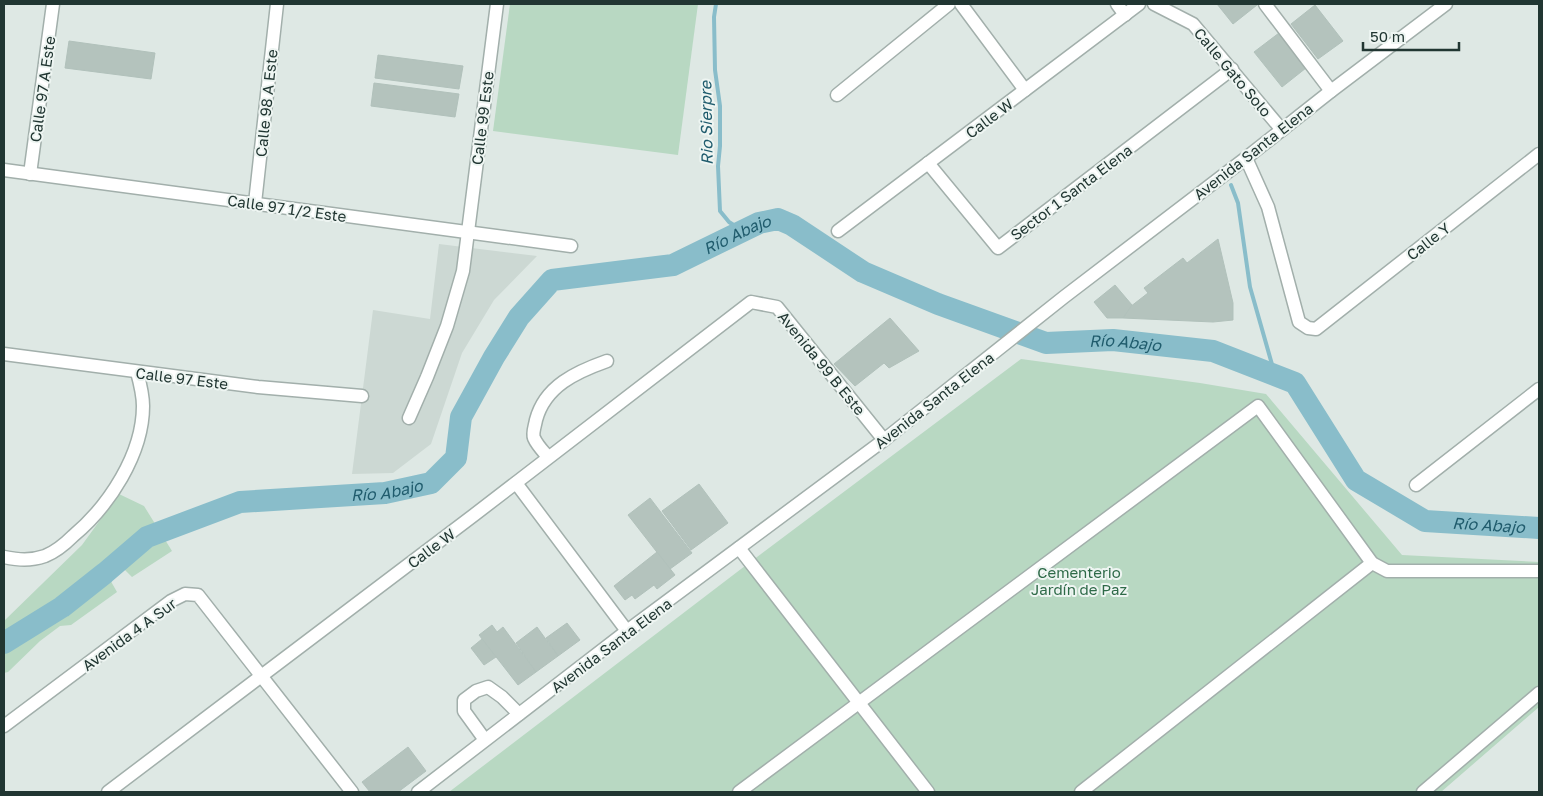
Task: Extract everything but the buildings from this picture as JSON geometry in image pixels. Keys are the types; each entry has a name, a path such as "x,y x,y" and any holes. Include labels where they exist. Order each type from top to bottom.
{"street":[{"name":"Calle 97 A Este","path":"30,174 53,4"},
{"name":"Calle 98 A Este","path":"255,203 277,4"},
{"name":"Calle 99 Este","path":"409,418 447,326 462,272 496,4"},
{"path":"837,95 949,4"},
{"path":"961,4 1025,90"},
{"path":"1117,4 1125,15"},
{"name":"Calle W","path":"838,231 1139,4"},
{"name":"Calle Gato Solo","path":"1154,4 1193,24 1282,130"},
{"path":"1264,4 1330,91"},
{"name":"Avenida Santa Elena","path":"418,792 627,631 884,440 1064,297 1246,158 1330,91 1446,4"},
{"name":"Sector 1 Santa Elena","path":"928,163 998,248 1232,69"},
{"name":"Calle Y","path":"1246,158 1268,207 1300,322 1308,328 1316,328 1539,154"},
{"name":"Calle 97 1/2 Este","path":"4,170 571,246"},
{"name":"Calle W","path":"108,792 516,483 751,302"},
{"name":"Avenida 99 B Este","path":"751,302 778,307 884,440"},
{"name":"Calle 97 Este","path":"4,354 258,388 362,396"},
{"path":"548,457 533,433 540,407 556,386 586,369 607,361"},
{"path":"4,557 24,560 46,555 62,546 101,509 118,483 134,451 141,428 143,406 136,372"},
{"path":"1416,484 1539,389"},
{"path":"739,792 1258,406 1372,563 1386,571 1539,571"},
{"path":"516,483 627,631"},
{"path":"739,548 928,792"},
{"path":"1081,792 1372,563"},
{"name":"Avenida 4 A Sur","path":"4,726 171,601 184,594 198,596 352,792"},
{"path":"485,740 464,711 464,700 476,690 488,687 520,714"},
{"path":"1423,792 1539,693"}],"shaded area":[{"path":"439,244 537,256 494,300 462,353 431,444 393,473 352,474 373,310 430,319"}],"green space":[{"path":"510,4 698,4 678,155 493,131"},
{"name":"Cementerio Jardín de Paz","path":"1021,359 1200,383 1266,394 1402,555 1539,562 1539,707 1441,792 449,792 741,569"},
{"path":"119,494 144,506 172,551 132,577 121,566 109,578 117,592 71,625 60,626 40,641 8,672 4,673 4,621 82,545"}],"waterway":[{"name":"Rio Sierpre","path":"716,4 714,17 715,70 720,106 718,166 720,211 729,222 743,231"},
{"path":"1231,185 1238,203 1250,287 1275,375"},
{"name":"Río Abajo","path":"4,643 62,607 147,537 240,502 385,493 431,483 456,458 461,417 494,357 519,317 552,280 673,265 759,223 778,219 792,225 863,272 938,304 1046,343 1113,340 1213,351 1295,383 1356,480 1425,521 1539,528"}]}
